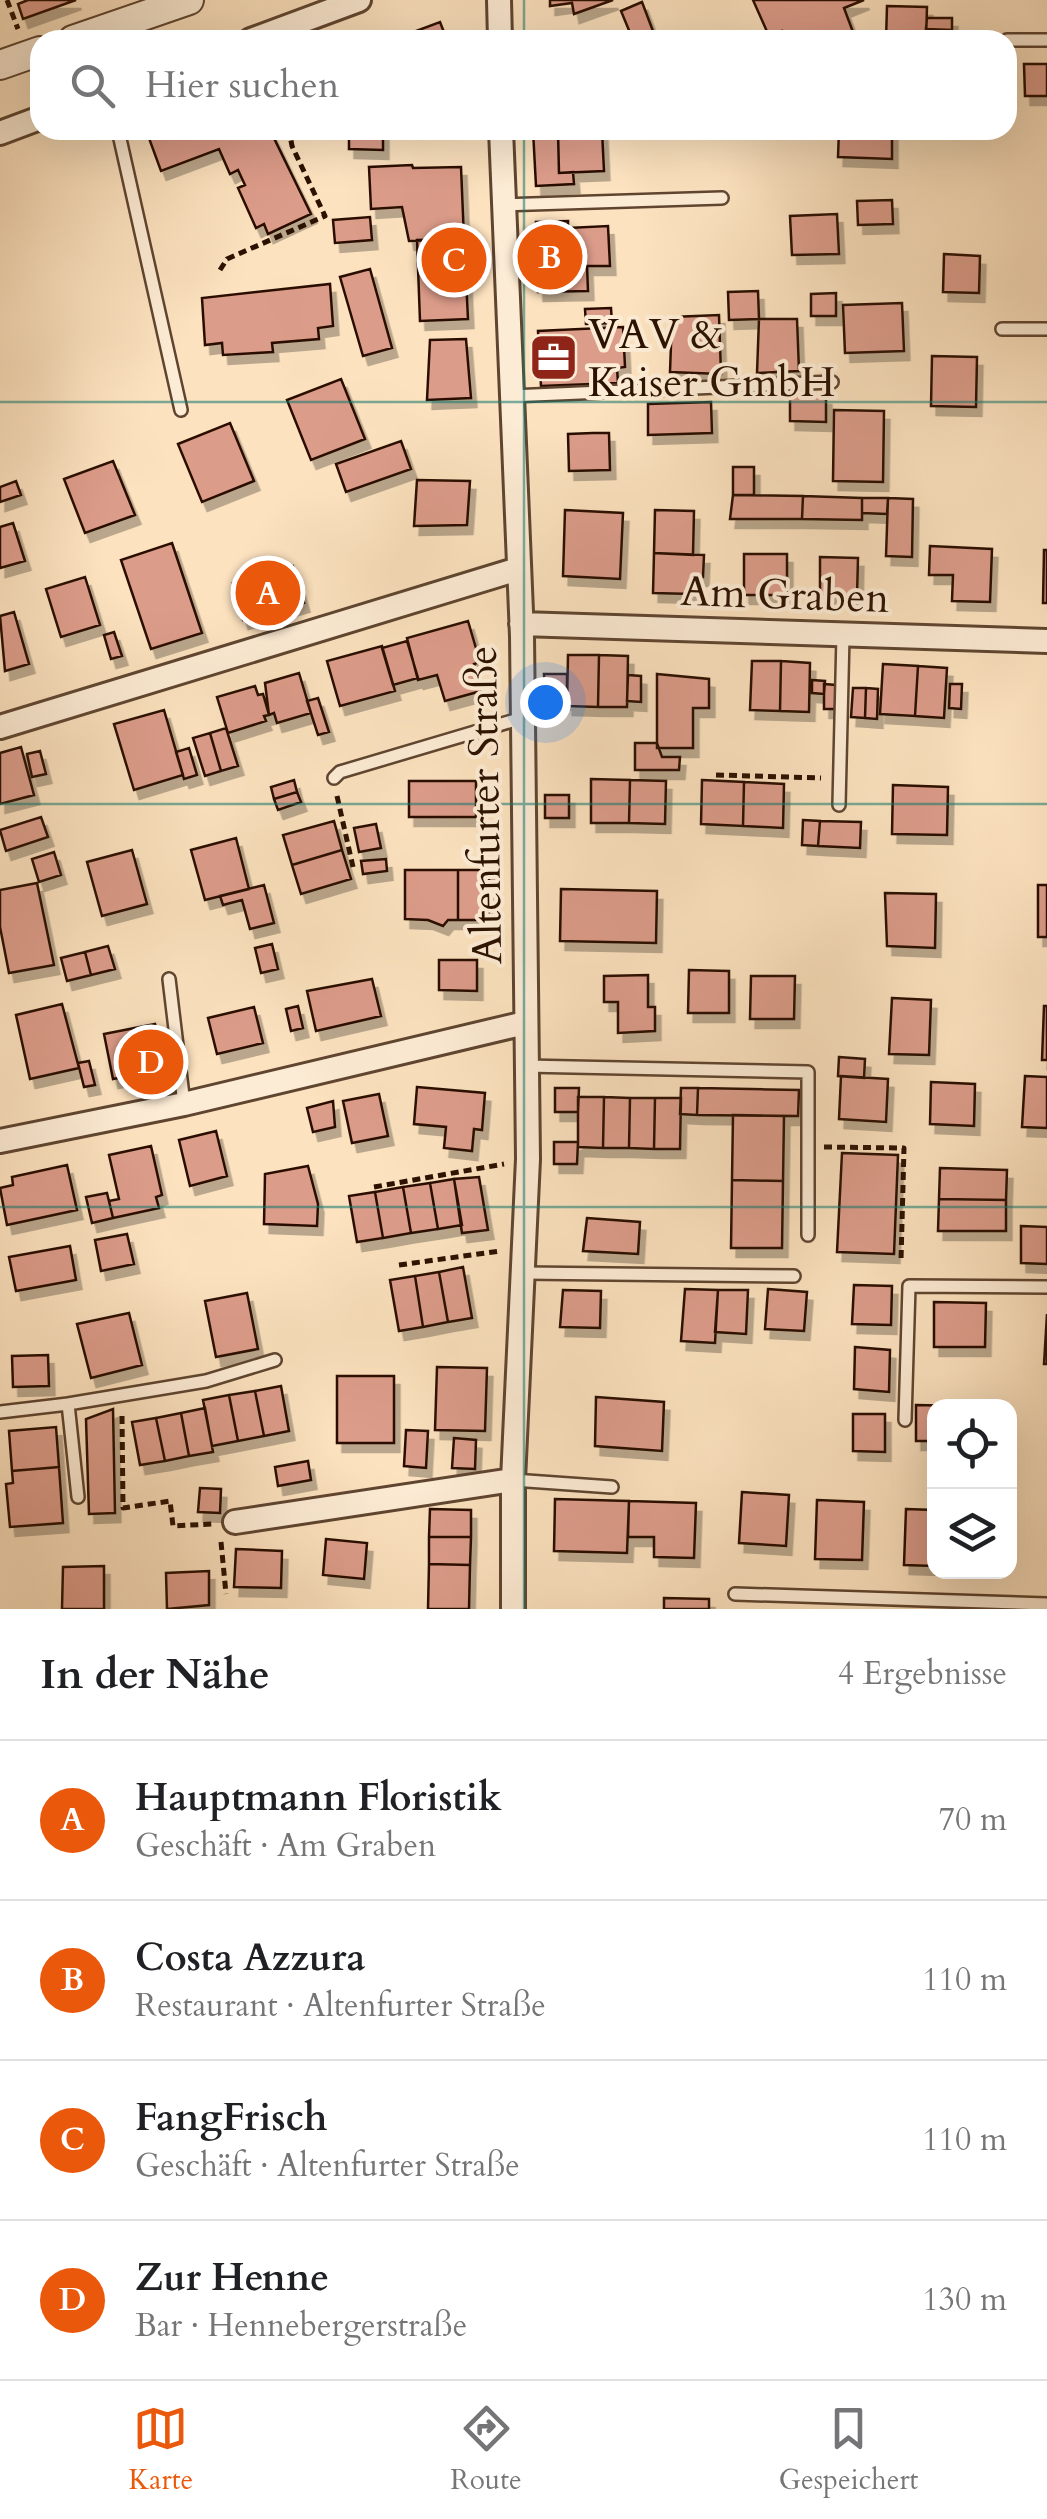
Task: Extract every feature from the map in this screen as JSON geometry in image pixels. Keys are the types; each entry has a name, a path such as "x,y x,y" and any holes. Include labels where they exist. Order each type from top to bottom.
{"street":[{"path":"101,30 135,9 189,0"},
{"path":"278,30 359,0"},
{"path":"499,0 500,30"},
{"path":"0,65 30,54"},
{"path":"0,133 30,122"},
{"name":"Altenfurter Straße","path":"501,140 521,624 528,1159 514,1480 513,1609"},
{"path":"0,727 518,569"},
{"name":"Am Graben","path":"521,624 1047,642"},
{"path":"0,1141 184,1104 525,1023"},
{"path":"235,1522 514,1480"}],"lane":[{"path":"1017,40 1047,40"},
{"path":"120,140 181,410"},
{"path":"503,205 722,198"},
{"path":"1002,328 1047,329"},
{"path":"511,396 832,382"},
{"path":"839,805 843,635"},
{"path":"334,778 340,772 522,718"},
{"path":"169,978 184,1104"},
{"path":"525,1066 808,1072 808,1236"},
{"path":"524,1273 794,1276"},
{"path":"905,1420 909,1286 1047,1286"},
{"path":"0,1412 206,1381 275,1360"},
{"path":"68,1404 78,1496"},
{"path":"514,1480 612,1486"},
{"path":"735,1594 1047,1604"}],"path":[{"path":"220,270 227,259 325,216 291,140"},
{"path":"716,775 839,779"},
{"path":"334,778 353,867"},
{"path":"810,1148 904,1148 901,1260"},
{"path":"374,1188 528,1159"},
{"path":"399,1265 524,1248"},
{"path":"139,1412 122,1416 123,1508 170,1501 173,1526 219,1524 226,1594"}],"building":[{"path":"28,0 76,0 23,19 18,4"},
{"path":"550,0 613,0 574,14 572,3 550,6"},
{"path":"753,0 864,0 844,8 852,30 766,30"},
{"path":"642,2 653,30 629,30 621,11"},
{"path":"887,6 927,7 926,30 886,30"},
{"path":"927,18 952,18 952,30 926,29"},
{"path":"440,22 443,30 419,30"},
{"path":"1024,64 1047,64 1047,96 1025,96"},
{"path":"150,140 275,140 311,214 268,234 264,224 256,228 238,188 245,185 238,170 230,174 219,149 161,171"},
{"path":"349,140 383,140 383,150 349,149"},
{"path":"534,140 558,140 559,173 573,172 574,184 536,186"},
{"path":"558,140 602,140 604,171 559,173"},
{"path":"839,140 892,140 892,159 838,157"},
{"path":"369,167 461,167 464,239 409,241 402,207 371,209"},
{"path":"892,200 893,224 858,225 857,201"},
{"path":"837,214 839,254 792,255 790,216"},
{"path":"370,217 372,240 335,243 333,220"},
{"path":"568,221 568,228 608,226 610,266 587,266 588,291 538,292 536,222"},
{"path":"464,239 468,319 420,321 417,240"},
{"path":"944,254 980,256 979,293 943,292"},
{"path":"370,269 392,348 363,356 340,277"},
{"path":"330,284 333,326 318,328 319,339 272,343 273,352 223,355 222,343 205,345 202,298"},
{"path":"758,291 759,319 729,320 728,292"},
{"path":"836,293 836,316 811,316 811,294"},
{"path":"902,303 904,351 845,353 843,305"},
{"path":"611,308 612,323 586,324 585,309"},
{"path":"719,315 721,374 670,372 672,317"},
{"path":"759,319 797,319 799,371 757,373"},
{"path":"623,327 625,367 617,368 618,383 541,386 538,331"},
{"path":"466,339 471,398 427,400 430,340"},
{"path":"932,356 977,357 976,407 931,406"},
{"path":"341,379 365,439 311,460 287,400"},
{"path":"790,395 826,396 826,422 790,421"},
{"path":"711,402 712,433 648,435 648,404"},
{"path":"834,410 884,411 883,482 833,481"},
{"path":"230,423 254,481 202,502 178,444"},
{"path":"609,433 610,470 569,471 568,434"},
{"path":"401,441 411,469 346,492 336,464"},
{"path":"113,461 135,515 85,533 64,479"},
{"path":"733,467 754,467 754,495 733,495"},
{"path":"417,480 470,481 467,525 414,526"},
{"path":"16,481 21,495 0,502 0,487"},
{"path":"733,495 803,496 802,519 730,519"},
{"path":"803,496 862,498 862,520 802,519"},
{"path":"862,498 888,498 887,514 862,513"},
{"path":"888,498 913,499 912,557 886,556"},
{"path":"565,510 623,513 620,579 563,576"},
{"path":"655,510 694,511 693,555 654,553"},
{"path":"13,523 25,561 0,568 0,527"},
{"path":"172,543 202,633 151,649 121,560"},
{"path":"930,546 992,549 990,602 952,601 953,575 929,575"},
{"path":"1047,550 1047,603 1043,603"},
{"path":"654,553 704,555 703,577 693,577 693,594 653,593"},
{"path":"744,554 787,554 787,595 744,595"},
{"path":"820,557 858,558 857,596 820,595"},
{"path":"293,566 304,603 243,620 233,583"},
{"path":"85,577 100,625 61,637 46,589"},
{"path":"14,612 29,664 5,671 0,616"},
{"path":"468,621 480,662 474,664 481,691 445,701 437,675 418,680 407,638"},
{"path":"114,632 122,656 111,659 104,635"},
{"path":"407,641 418,678 393,685 382,648"},
{"path":"382,646 395,691 340,706 327,661"},
{"path":"568,655 599,655 598,707 567,706"},
{"path":"599,655 628,656 627,707 598,707"},
{"path":"752,661 781,661 780,711 750,710"},
{"path":"781,661 810,663 809,712 780,711"},
{"path":"883,664 918,666 915,716 880,714"},
{"path":"918,666 947,668 944,718 915,716"},
{"path":"299,673 311,713 277,723 274,713 269,715 265,683"},
{"path":"544,674 567,674 567,701 545,700"},
{"path":"657,674 709,679 709,708 693,708 693,748 657,748"},
{"path":"628,675 641,676 641,702 627,701"},
{"path":"812,680 825,681 824,694 812,693"},
{"path":"824,684 836,685 835,709 824,709"},
{"path":"950,684 962,684 961,709 949,708"},
{"path":"255,686 258,695 263,694 269,715 264,716 266,721 228,733 217,697"},
{"path":"853,688 866,688 865,718 851,717"},
{"path":"866,688 878,689 877,719 865,718"},
{"path":"318,698 329,732 318,735 307,701"},
{"path":"164,710 183,775 134,790 114,724"},
{"path":"226,728 238,766 221,771 210,733"},
{"path":"210,733 221,771 205,776 193,738"},
{"path":"635,743 657,743 662,757 680,757 679,770 635,770"},
{"path":"21,747 34,795 0,804 0,753"},
{"path":"189,748 197,775 184,779 176,752"},
{"path":"40,751 46,774 32,777 27,754"},
{"path":"591,779 630,780 629,823 591,823"},
{"path":"294,780 297,792 274,799 271,787"},
{"path":"630,780 666,781 665,824 629,823"},
{"path":"702,780 744,782 743,826 701,824"},
{"path":"409,781 476,781 476,817 409,817"},
{"path":"744,782 784,784 783,828 743,826"},
{"path":"893,785 948,787 947,835 892,834"},
{"path":"297,792 301,802 278,810 274,799"},
{"path":"545,795 569,795 569,818 545,818"},
{"path":"41,817 48,837 6,851 0,830"},
{"path":"803,820 820,821 818,846 802,845"},
{"path":"334,821 342,850 292,865 283,835"},
{"path":"820,821 861,822 860,848 818,846"},
{"path":"376,824 381,848 359,852 354,828"},
{"path":"236,838 249,889 205,900 191,850"},
{"path":"132,850 147,904 102,916 87,862"},
{"path":"342,850 351,879 301,894 292,865"},
{"path":"54,852 61,875 39,882 32,859"},
{"path":"386,859 387,871 363,874 361,861"},
{"path":"405,870 458,870 458,920 448,920 443,926 428,920 405,919"},
{"path":"458,870 489,870 489,920 458,920"},
{"path":"37,883 54,965 9,973 0,927 0,890"},
{"path":"264,885 274,923 250,929 242,900 223,905 220,896"},
{"path":"1038,885 1047,885 1047,937 1038,937"},
{"path":"561,889 657,891 656,943 560,941"},
{"path":"885,893 936,894 935,948 887,946"},
{"path":"272,944 278,969 261,973 255,948"},
{"path":"108,946 115,969 91,975 85,952"},
{"path":"85,952 91,975 67,981 61,958"},
{"path":"439,960 477,960 477,991 439,990"},
{"path":"689,970 729,971 729,1013 688,1013"},
{"path":"648,975 648,1007 655,1007 655,1031 618,1033 618,1002 604,1002 604,976"},
{"path":"751,976 795,976 794,1019 750,1019"},
{"path":"372,979 381,1016 316,1031 307,991"},
{"path":"892,998 931,1000 929,1055 889,1054"},
{"path":"62,1004 79,1068 30,1079 16,1015"},
{"path":"298,1006 303,1028 291,1031 286,1009"},
{"path":"1047,1006 1047,1060 1042,1060"},
{"path":"254,1007 263,1043 217,1054 208,1018"},
{"path":"155,1024 164,1069 113,1079 104,1034"},
{"path":"839,1057 865,1059 864,1078 838,1076"},
{"path":"89,1061 95,1085 84,1087 78,1063"},
{"path":"841,1076 888,1079 886,1122 839,1119"},
{"path":"1025,1076 1047,1077 1047,1128 1022,1127"},
{"path":"931,1082 975,1084 974,1126 930,1124"},
{"path":"417,1087 485,1093 482,1130 474,1129 472,1151 444,1148 446,1127 414,1124"},
{"path":"555,1088 579,1088 578,1112 555,1112"},
{"path":"681,1088 698,1088 697,1115 680,1114"},
{"path":"698,1088 799,1090 798,1116 697,1115"},
{"path":"379,1094 388,1136 352,1143 343,1101"},
{"path":"578,1097 604,1097 603,1148 578,1147"},
{"path":"604,1097 630,1098 629,1148 603,1148"},
{"path":"630,1098 655,1098 654,1149 629,1148"},
{"path":"655,1098 681,1098 680,1149 654,1149"},
{"path":"333,1101 335,1127 313,1132 307,1108"},
{"path":"733,1115 784,1116 783,1181 732,1180"},
{"path":"216,1131 227,1176 190,1186 179,1140"},
{"path":"554,1142 578,1142 577,1164 554,1164"},
{"path":"151,1146 162,1195 156,1197 159,1208 113,1218 109,1201 119,1199 109,1155"},
{"path":"842,1153 898,1155 894,1254 837,1252"},
{"path":"67,1165 77,1210 7,1225 0,1188 13,1185 12,1177"},
{"path":"308,1166 318,1204 317,1226 264,1224 265,1174"},
{"path":"940,1168 1007,1170 1006,1200 939,1199"},
{"path":"479,1177 488,1230 462,1233 454,1179"},
{"path":"454,1179 462,1225 438,1229 430,1183"},
{"path":"732,1180 783,1181 782,1248 731,1248"},
{"path":"430,1183 438,1229 411,1233 403,1187"},
{"path":"403,1187 411,1233 383,1238 375,1192"},
{"path":"375,1192 383,1238 357,1242 349,1196"},
{"path":"107,1193 113,1218 92,1223 86,1197"},
{"path":"939,1199 1006,1200 1006,1231 938,1231"},
{"path":"587,1218 640,1222 638,1254 583,1251"},
{"path":"1021,1226 1047,1227 1047,1264 1021,1263"},
{"path":"127,1234 134,1264 101,1271 95,1240"},
{"path":"70,1246 76,1280 16,1291 9,1257"},
{"path":"463,1267 472,1318 448,1322 439,1272"},
{"path":"439,1272 448,1322 423,1327 415,1276"},
{"path":"415,1276 423,1327 399,1331 390,1280"},
{"path":"854,1285 892,1286 891,1325 852,1324"},
{"path":"685,1289 718,1290 715,1343 681,1341"},
{"path":"768,1289 807,1292 804,1331 765,1329"},
{"path":"563,1290 601,1291 600,1328 560,1327"},
{"path":"718,1290 748,1290 746,1334 715,1332"},
{"path":"247,1293 258,1349 216,1357 205,1301"},
{"path":"934,1302 986,1303 985,1347 934,1347"},
{"path":"129,1313 142,1365 91,1378 77,1324"},
{"path":"1047,1314 1047,1364 1044,1364"},
{"path":"855,1347 890,1350 889,1392 854,1389"},
{"path":"48,1355 49,1386 13,1387 12,1356"},
{"path":"437,1367 487,1368 485,1431 435,1430"},
{"path":"337,1376 394,1376 394,1443 337,1443"},
{"path":"281,1386 289,1431 264,1436 255,1391"},
{"path":"255,1391 264,1436 238,1441 229,1395"},
{"path":"229,1395 238,1441 212,1446 203,1400"},
{"path":"596,1397 664,1402 662,1451 595,1446"},
{"path":"916,1405 927,1405 927,1441 916,1441"},
{"path":"205,1408 213,1452 189,1456 181,1413"},
{"path":"113,1409 115,1513 89,1514 86,1419"},
{"path":"181,1413 189,1456 165,1461 156,1418"},
{"path":"853,1414 885,1414 885,1452 853,1451"},
{"path":"156,1418 165,1461 140,1465 132,1422"},
{"path":"56,1427 59,1467 12,1471 9,1431"},
{"path":"406,1430 428,1431 426,1468 404,1466"},
{"path":"454,1438 476,1440 475,1469 452,1468"},
{"path":"308,1461 311,1480 278,1486 275,1467"},
{"path":"59,1467 63,1523 10,1527 6,1484 13,1483 12,1471"},
{"path":"200,1488 221,1489 220,1513 198,1512"},
{"path":"742,1492 789,1495 786,1546 739,1543"},
{"path":"555,1499 629,1501 627,1553 554,1551"},
{"path":"817,1500 864,1502 862,1560 815,1559"},
{"path":"629,1501 696,1503 694,1558 654,1557 654,1537 628,1537"},
{"path":"430,1509 471,1510 471,1537 429,1537"},
{"path":"906,1509 927,1510 927,1566 904,1565"},
{"path":"429,1537 471,1537 470,1565 429,1564"},
{"path":"326,1539 367,1543 364,1579 323,1575"},
{"path":"236,1549 282,1551 281,1588 234,1587"},
{"path":"429,1564 470,1565 469,1609 428,1609"},
{"path":"104,1566 104,1609 62,1609 63,1567"},
{"path":"209,1571 209,1605 167,1609 166,1573"},
{"path":"664,1598 709,1599 709,1609 664,1609"}],"place":[{"name":"Costa Azzura","path":"550,257"},
{"name":"FangFrisch","path":"454,260"},
{"name":"VAV & Kaiser GmbH","path":"553,358"},
{"name":"Hauptmann Floristik","path":"268,593"},
{"name":"Zur Henne","path":"151,1062"}]}
